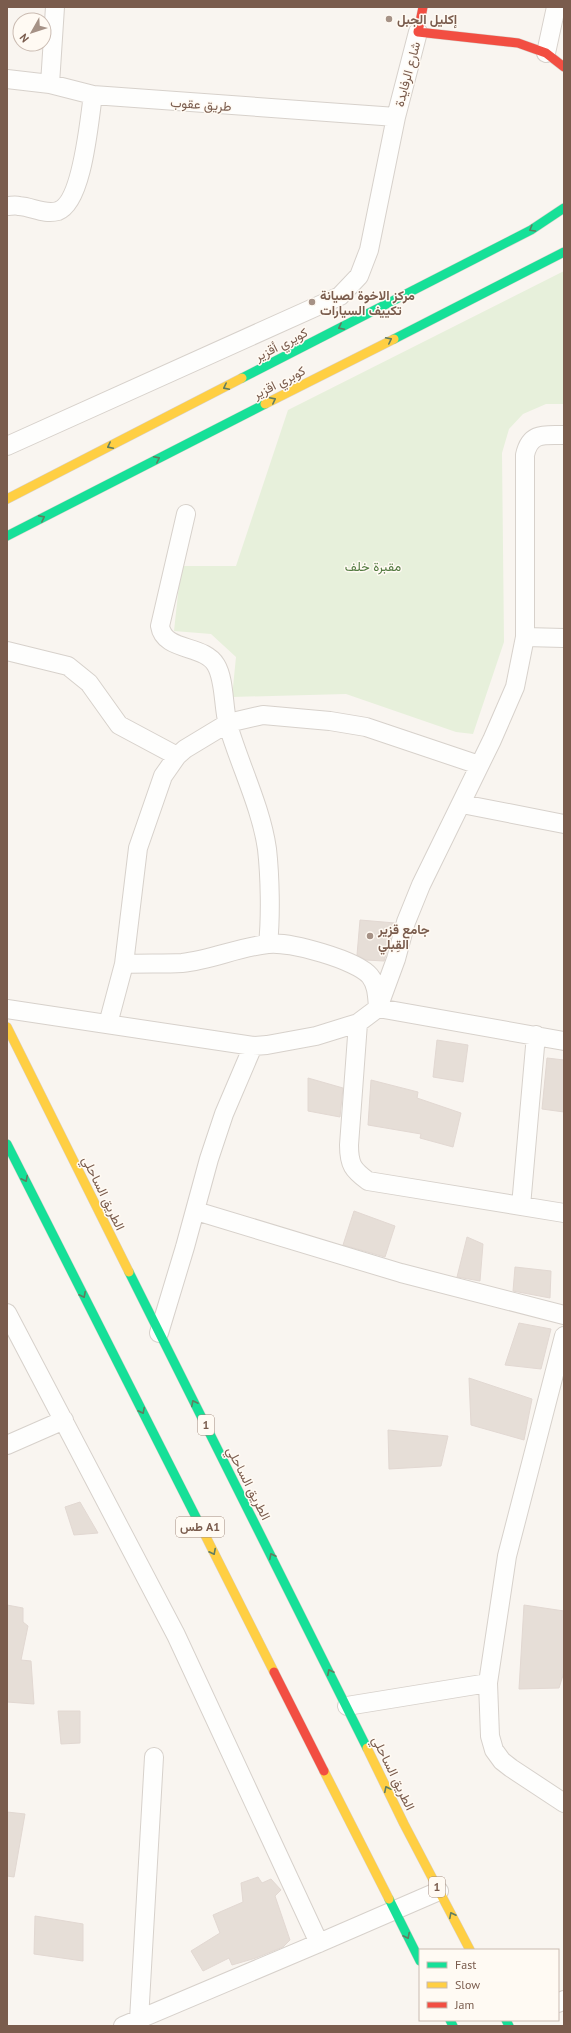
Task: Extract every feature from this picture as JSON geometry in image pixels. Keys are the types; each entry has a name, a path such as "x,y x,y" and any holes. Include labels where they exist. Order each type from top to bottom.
{"main road":[{"name":"شارع الرفايدة","path":"418,32 423,7"},
{"path":"418,32 479,37 518,43 546,52 564,67"},
{"name":"كويري أقزير","path":"7,499 531,230 564,208"},
{"name":"كوبري اقزير","path":"7,536 564,252"},
{"name":"الطريق الساحلي","path":"7,1027 347,1706 404,1824 469,1949"},
{"name":"طس A1","path":"7,1144 419,1959"}],"street":[{"path":"50,84 55,7"},
{"path":"546,52 556,7"},
{"name":"شارع الرفايدة","path":"7,446 340,296 359,276 369,250 396,117 418,32"},
{"name":"طريق عقوب","path":"7,79 50,84 93,95 396,117"},
{"path":"7,206 20,206 43,212 58,211 69,204 79,183 93,95"},
{"path":"7,1009 253,1046 267,1045 316,1036 358,1023 378,1008 396,959 406,922 422,884 462,804 515,687 525,637 525,455 527,445 540,435 564,435"},
{"path":"186,514 160,626 161,633 166,640 185,646 211,659 216,664 228,723 258,815 267,849 270,928 268,944"},
{"path":"525,637 564,638"},
{"path":"7,651 68,666 89,683 119,725 177,756"},
{"path":"108,1024 124,964 138,848 163,776 177,756 214,730 228,723 263,715 330,721 359,726 479,766"},
{"path":"462,804 564,824"},
{"path":"124,964 182,963 268,944 312,949 360,968 369,974 375,983 378,1008"},
{"path":"378,1008 564,1041"},
{"path":"358,1023 349,1145 349,1157 355,1171 368,1181 564,1213"},
{"path":"521,1206 536,1035"},
{"path":"159,1333 196,1211 209,1159 224,1114 253,1046"},
{"path":"196,1211 401,1273 564,1315"},
{"path":"7,1313 176,1635 319,1944"},
{"path":"564,1336 507,1556 488,1683 490,1736 494,1750 502,1761 511,1768 564,1803"},
{"path":"7,1445 64,1420"},
{"path":"347,1706 488,1683"},
{"path":"154,1757 131,2023 319,1944 439,1891"}],"green space":[{"name":"مقبرة خلف","path":"564,271 564,404 546,404 523,414 509,429 502,453 504,642 473,734 456,732 346,694 232,697 236,657 211,634 174,631 181,566 236,566 288,410"}],"building":[{"path":"360,920 395,923 384,961 366,960 357,955"},
{"path":"437,1040 468,1045 463,1082 433,1077"},
{"path":"547,1058 564,1060 564,1112 542,1109"},
{"path":"308,1078 343,1088 340,1117 308,1111"},
{"path":"371,1080 418,1092 417,1098 461,1113 453,1147 420,1138 421,1134 368,1125"},
{"path":"354,1211 395,1226 385,1257 343,1245"},
{"path":"467,1237 483,1244 480,1281 457,1277"},
{"path":"515,1267 551,1271 550,1298 513,1291"},
{"path":"519,1323 551,1329 541,1369 505,1365"},
{"path":"469,1378 532,1399 524,1440 471,1425"},
{"path":"388,1430 448,1436 441,1466 389,1469"},
{"path":"80,1502 98,1533 74,1535 65,1507"},
{"path":"7,1605 23,1608 23,1622 28,1626 21,1660 31,1661 34,1704 7,1702"},
{"path":"524,1605 564,1611 564,1672 559,1688 519,1689"},
{"path":"58,1711 80,1711 80,1743 61,1744"},
{"path":"7,1812 25,1814 14,1877 7,1876"},
{"path":"258,1877 262,1883 271,1879 281,1890 275,1896 290,1940 283,1947 256,1958 232,1965 229,1958 203,1971 191,1951 220,1933 213,1915 243,1902 241,1883"},
{"path":"35,1916 83,1924 83,1961 34,1954"}],"traffic: fast":[{"path":"242,378 531,230 564,208"},
{"path":"394,339 564,252"},
{"path":"7,536 265,404"},
{"path":"7,1144 202,1529"},
{"path":"129,1272 367,1748"},
{"path":"389,1899 419,1959"},
{"path":"450,2021 453,2026"},
{"path":"506,2021 509,2026"}],"traffic: slow":[{"path":"265,404 394,339"},
{"path":"7,499 242,378"},
{"path":"7,1027 129,1272"},
{"path":"202,1529 274,1672"},
{"path":"367,1748 404,1824 469,1949"},
{"path":"324,1771 389,1899"}],"traffic: jam":[{"path":"423,7 418,32 518,43 546,53 564,67"},
{"path":"274,1672 324,1771"}],"place":[{"name":"إكليل الجبل","path":"389,19"},
{"name":"مركز الاخوة لصيانة تكييف السيارات","path":"312,302"},
{"name":"جامع قزير القِبلي","path":"370,936"}]}
